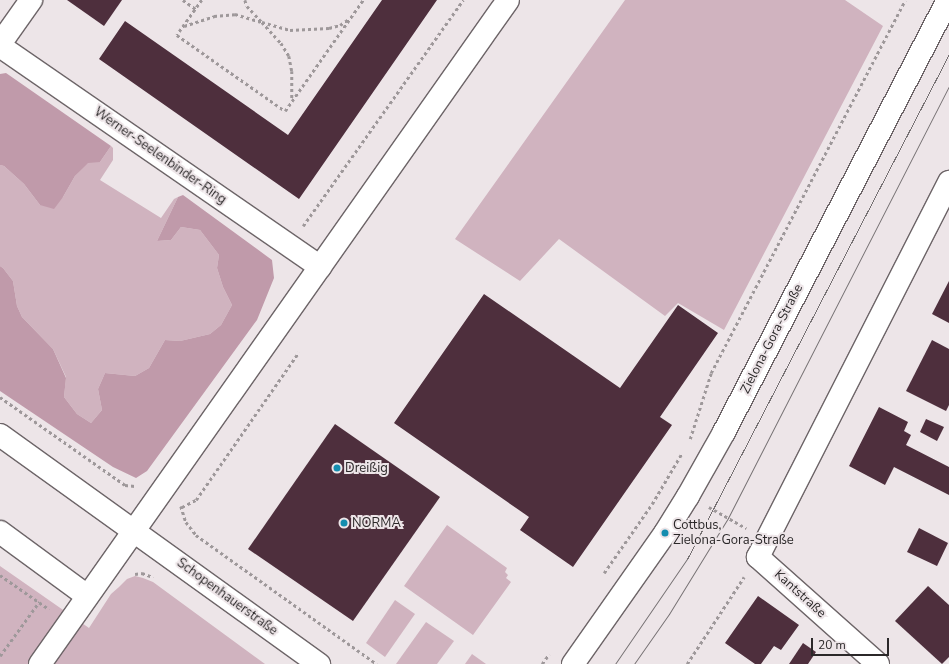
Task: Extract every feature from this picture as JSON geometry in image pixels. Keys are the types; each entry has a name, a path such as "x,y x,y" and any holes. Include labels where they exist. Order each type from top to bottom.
{"street":[{"name":"Werner-Seelenbinder-Ring","path":"31,0 0,45 320,267"},
{"path":"40,664 508,0"},
{"name":"Zielona-Gora-Straße","path":"573,664 666,533 688,496 724,432 948,0"},
{"path":"762,548 949,182"},
{"name":"Schopenhauerstraße","path":"0,435 319,664"},
{"path":"0,532 87,596"},
{"name":"Kantstraße","path":"762,548 878,664"}],"path":[{"path":"183,0 196,9"},
{"path":"202,0 177,35 285,111 363,0"},
{"path":"245,0 247,6 281,43 289,56 292,71 292,102"},
{"path":"687,444 691,438 711,373 905,0"},
{"path":"183,26 214,16 235,14 290,30 315,30 340,25 351,17"},
{"path":"181,508 196,500 299,352"},
{"path":"0,397 125,485 137,486"},
{"path":"604,574 652,504 683,451"},
{"path":"182,502 181,508 186,522 196,535 377,664"},
{"path":"687,664 762,548 704,504"},
{"path":"129,574 142,573 157,579"},
{"path":"0,575 68,623"},
{"path":"0,656 39,602"},
{"path":"542,664 551,651"}],"shaded area":[{"path":"625,0 845,0 883,26 724,330 678,303 665,316 559,239 520,281 455,239"},
{"path":"6,73 111,146 100,162 88,163 75,176 54,209 40,205 24,184 4,166 0,165 0,74"},
{"path":"111,146 113,148 113,160 100,180 161,218 174,199 178,197 157,241 171,240 181,227 200,230 219,255 217,268 223,287 232,305 221,325 210,334 180,341 165,340 149,368 135,376 105,373 98,389 102,410 91,423 77,414 64,397 66,377 53,349 22,317 17,306 13,281 0,266 0,165 4,166 24,184 40,205 63,197 75,176 88,162 100,162"},
{"path":"183,195 272,260 274,278 257,320 147,471 136,478 113,467 0,391 0,266 13,281 17,306 22,317 53,349 66,378 64,397 77,414 91,423 102,410 98,389 105,373 135,376 149,368 165,340 180,341 210,334 221,325 232,305 223,287 217,268 219,255 200,230 181,227 171,240 157,241 178,197"},
{"path":"447,525 507,568 505,572 508,575 506,578 511,582 473,635 404,586"},
{"path":"0,566 89,628 111,594 127,579 135,576 143,578 153,582 265,664 0,664"},
{"path":"395,600 415,614 385,657 366,643"},
{"path":"426,622 454,641 437,664 396,664"},
{"path":"472,654 486,664 465,664"}],"building":[{"path":"67,0 122,0 104,26"},
{"path":"382,0 437,0 299,199 99,59 125,21 288,135"},
{"path":"949,281 949,323 932,314"},
{"path":"484,294 620,388 678,305 718,333 660,417 672,425 573,567 520,530 529,517 394,423"},
{"path":"932,340 949,349 949,405 946,411 906,391"},
{"path":"879,407 908,422 904,431 911,435 906,445 949,467 949,495 894,467 885,485 849,466"},
{"path":"926,419 944,427 937,441 920,432"},
{"name":"NORMA","path":"335,424 440,497 353,621 248,549"},
{"path":"919,528 948,543 937,566 907,552"},
{"path":"928,586 949,605 949,657 942,664 895,621"},
{"path":"758,596 799,625 781,650 774,646 761,664 755,664 725,643"},
{"path":"803,643 816,652 808,664 789,664"}],"tram line":[{"path":"615,664 687,559 949,54"},
{"path":"634,664 669,614 728,518 949,87"}],"place":[{"name":"Dreißig","path":"337,468"},
{"name":"NORMA","path":"344,523"},
{"name":"Cottbus, Zielona-Gora-Straße","path":"665,533"}]}
